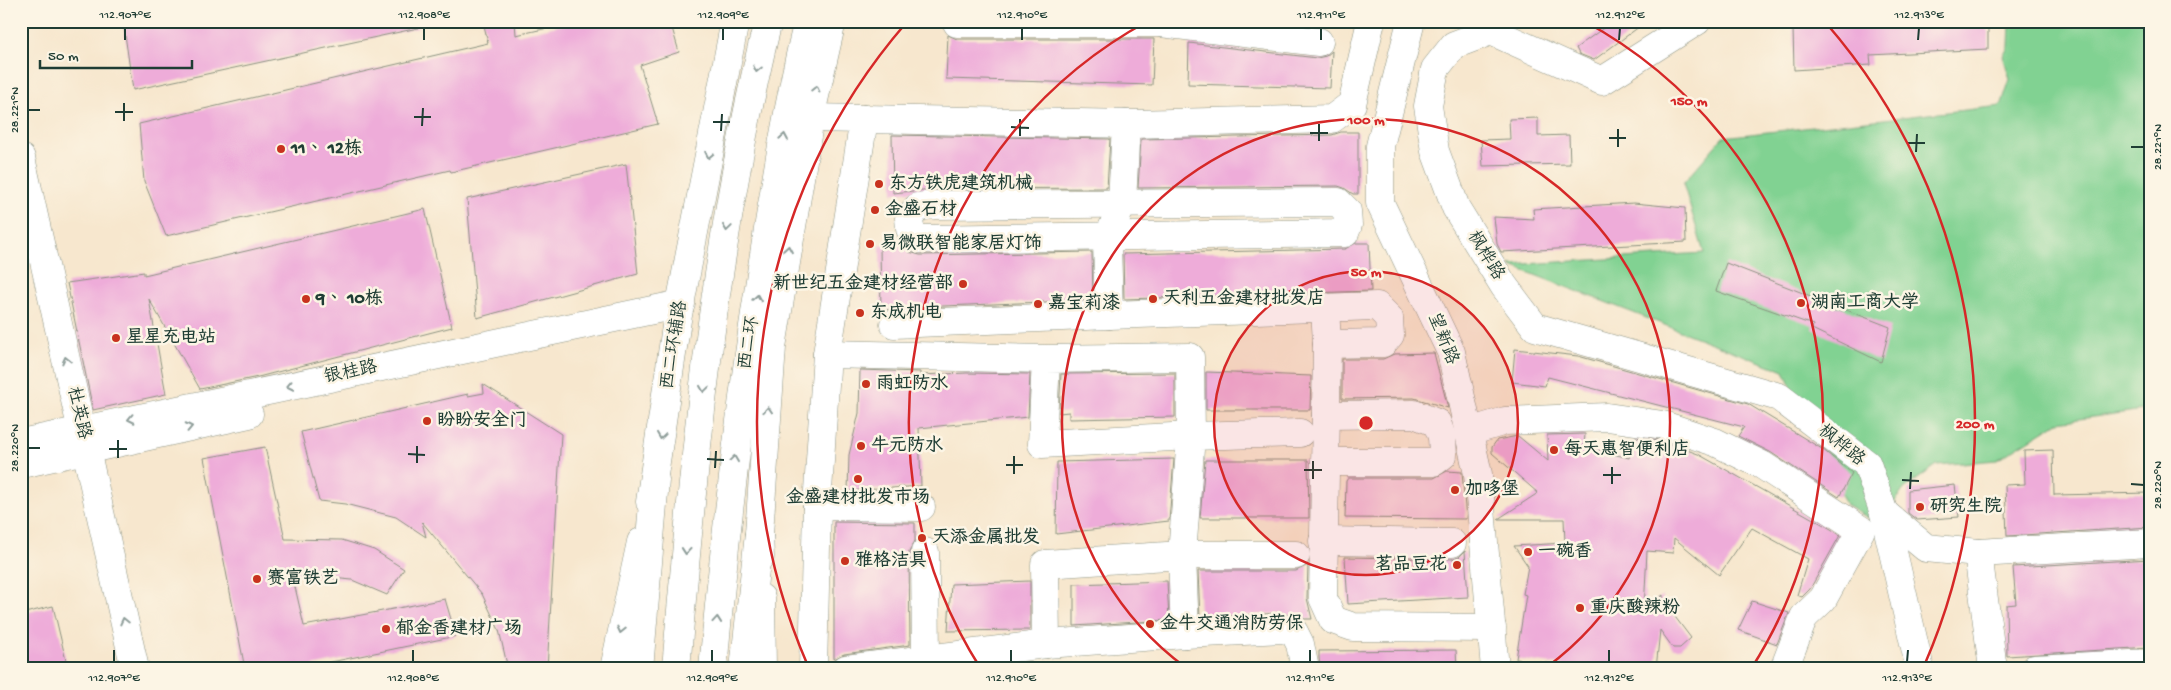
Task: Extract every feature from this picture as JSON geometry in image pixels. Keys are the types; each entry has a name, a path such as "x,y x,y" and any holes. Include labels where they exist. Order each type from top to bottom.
{"main road":[{"name":"西二环辅路","path":"614,669 655,480 679,312 735,21"},
{"path":"676,669 693,471 714,316 735,176 768,21"},
{"name":"西二环","path":"712,669 732,467 747,360 792,92 808,21"},
{"path":"750,666 772,347 810,118 832,21"},
{"path":"956,21 957,23 1161,22 1319,42"},
{"path":"810,118 1126,124 1332,120 1352,104 1371,21"},
{"name":"望新路","path":"1411,21 1380,146 1380,203 1451,352 1478,474 1496,669"},
{"name":"枫桦路","path":"1697,21 1602,81 1491,32 1454,45 1435,69 1428,106 1435,151 1456,208 1504,286 1535,327 1779,397 1867,464 1884,513"},
{"path":"814,669 817,506 827,354 864,119"},
{"path":"1109,315 1108,238 1122,203 1126,124"},
{"name":"杜英路","path":"21,158 115,669"},
{"path":"1338,202 1348,211 1348,225 1345,233 1108,238 920,239 914,237 910,229 909,218 918,207 933,205 1122,203 1338,202"},
{"name":"杜英路","path":"21,243 135,669"},
{"path":"894,324 1377,306 1389,318 1390,335 1382,343 1327,344"},
{"path":"1325,307 1327,344 1323,598 1334,620 1353,627 1492,628"},
{"name":"银桂路","path":"21,464 74,442 679,312"},
{"path":"827,354 1046,359 1190,357 1191,436 1182,556 1185,634"},
{"path":"1046,359 1042,444 1191,436 1300,433"},
{"path":"1325,462 1434,462 1443,455 1442,437 1437,423 1414,414 1326,415"},
{"path":"1469,432 1505,421 1608,417 1663,425 1715,442 1762,465 1861,530 1823,599 1804,617 1784,669"},
{"name":"银桂路","path":"21,443 74,442"},
{"path":"639,669 655,480"},
{"path":"817,506 921,507"},
{"path":"1884,513 1926,548 1978,553 2150,543"},
{"path":"1884,513 1920,669"},
{"path":"1324,541 1452,543"},
{"path":"926,552 926,660"},
{"path":"1978,553 1993,669"},
{"path":"1046,644 1044,564 1182,556 1296,555"},
{"path":"846,669 1046,644 1282,629 1294,632 1300,644 1305,669"},
{"path":"2034,669 2150,663"}],"green space":[{"path":"2010,21 2150,21 2150,409 2058,422 1997,460 1937,465 1904,489 1879,524 1846,505 1784,371 1509,265 1704,253 1683,183 1723,137 2001,106 2010,79 2003,56 2009,46"}],"building":[{"path":"123,21 418,21 418,28 133,90"},
{"path":"483,21 515,21 516,35 580,21 670,21 679,52 640,65 658,124 166,236 144,181 139,124 488,43"},
{"path":"1613,21 1647,21 1594,60 1579,54 1576,48"},
{"path":"1880,21 1988,21 1988,49 1870,55 1871,65 1794,70 1793,28 1880,24"},
{"path":"948,35 957,39 1154,39 1152,85 946,79"},
{"path":"1189,43 1317,58 1326,56 1332,51 1330,88 1188,84"},
{"path":"1538,118 1538,136 1569,135 1570,164 1483,166 1481,140 1510,139 1509,119"},
{"path":"1341,132 1358,132 1358,194 1353,194 1338,186 1138,188 1141,139 1332,135"},
{"path":"892,135 1110,139 1107,188 933,189 893,193"},
{"path":"626,164 638,274 477,318 467,199"},
{"path":"1634,203 1685,208 1686,242 1501,252 1497,244 1494,217 1534,219 1533,209"},
{"name":"9、 10栋","path":"425,209 452,327 258,377 200,389 149,299 166,394 93,410 67,283 144,272 144,275"},
{"path":"1356,243 1369,243 1371,291 1124,299 1123,254 1345,249"},
{"path":"901,244 909,252 920,255 1092,252 1093,300 893,308 881,312 880,245"},
{"path":"1726,263 1890,327 1881,362 1812,329 1813,325 1716,291"},
{"path":"1515,349 1578,356 1748,404 1822,449 1852,473 1839,497 1770,452 1738,436 1744,427 1548,377 1545,386 1512,382"},
{"path":"1434,353 1448,408 1414,398 1342,399 1342,359 1383,359 1394,354"},
{"path":"860,370 920,372 920,375 967,373 1030,374 1028,417 919,428 921,486 848,491 849,455 859,413"},
{"path":"1206,372 1311,376 1310,410 1206,410"},
{"path":"1175,373 1175,417 1069,419 1069,412 1059,413 1061,374"},
{"path":"483,384 561,434 547,669 508,669 499,630 482,594 422,522 426,537 396,517 345,504 319,501 301,432 468,394 468,396 484,393"},
{"path":"1585,434 1584,447 1629,458 1635,437 1659,440 1698,454 1840,535 1810,589 1802,597 1797,595 1808,559 1752,528 1719,575 1674,538 1673,553 1647,551 1644,610 1663,595 1663,601 1691,638 1680,648 1673,648 1660,630 1656,669 1588,669 1516,659 1526,595 1523,594 1528,566 1514,546 1565,543 1564,519 1498,519 1538,493 1492,453 1492,447 1497,440 1518,436 1548,461 1547,435"},
{"path":"265,447 285,539 342,540 374,550 404,569 387,595 352,580 292,574 304,626 445,599 456,636 312,666 313,669 245,669 204,458"},
{"path":"2053,450 2054,495 2150,493 2150,527 2007,536 2005,485 2025,484 2024,451"},
{"path":"1174,459 1169,521 1056,534 1057,462"},
{"path":"1205,460 1308,460 1309,518 1200,518"},
{"path":"1447,471 1462,472 1466,519 1345,518 1346,481 1348,478 1434,478"},
{"path":"1955,485 1959,517 1917,520 1908,513 1908,490"},
{"path":"834,522 915,523 915,541 909,552 910,645 844,654 834,659"},
{"path":"1465,551 1468,597 1348,604 1345,557 1452,559 1459,557"},
{"path":"2150,559 2150,647 2007,656 2006,605 2016,604 2013,567"},
{"path":"1308,565 1307,598 1312,619 1302,619 1281,613 1200,618 1198,571 1296,571"},
{"path":"1030,581 1030,630 948,631 951,584"},
{"path":"1167,581 1169,620 1074,626 1074,584"},
{"path":"1752,601 1789,613 1777,644 1738,630"},
{"path":"53,606 68,669 21,669 21,614"},
{"path":"1456,650 1457,669 1320,669 1319,651"}],"place":[{"name":"11、 12栋","path":"281,149"},
{"name":"东方铁虎建筑机械","path":"879,184"},
{"name":"金盛石材","path":"875,210"},
{"name":"易微联智能家居灯饰","path":"870,244"},
{"name":"新世纪五金建材经营部","path":"963,284"},
{"name":"9、 10栋","path":"306,299"},
{"name":"天利五金建材批发店","path":"1153,299"},
{"name":"湖南工商大学","path":"1801,303"},
{"name":"嘉宝莉漆","path":"1038,304"},
{"name":"东成机电","path":"860,313"},
{"name":"星星充电站","path":"116,338"},
{"name":"雨虹防水","path":"866,384"},
{"name":"盼盼安全门","path":"427,421"},
{"name":"牛元防水","path":"861,446"},
{"name":"每天惠智便利店","path":"1554,450"},
{"name":"金盛建材批发市场","path":"858,479"},
{"name":"加哆堡","path":"1455,490"},
{"name":"研究生院","path":"1920,507"},
{"name":"天添金属批发","path":"922,538"},
{"name":"一碗香","path":"1528,552"},
{"name":"雅格洁具","path":"845,561"},
{"name":"茗品豆花","path":"1457,565"},
{"name":"赛富铁艺","path":"257,579"},
{"name":"重庆酸辣粉","path":"1580,608"},
{"name":"金牛交通消防劳保","path":"1150,624"},
{"name":"郁金香建材广场","path":"386,629"}]}
